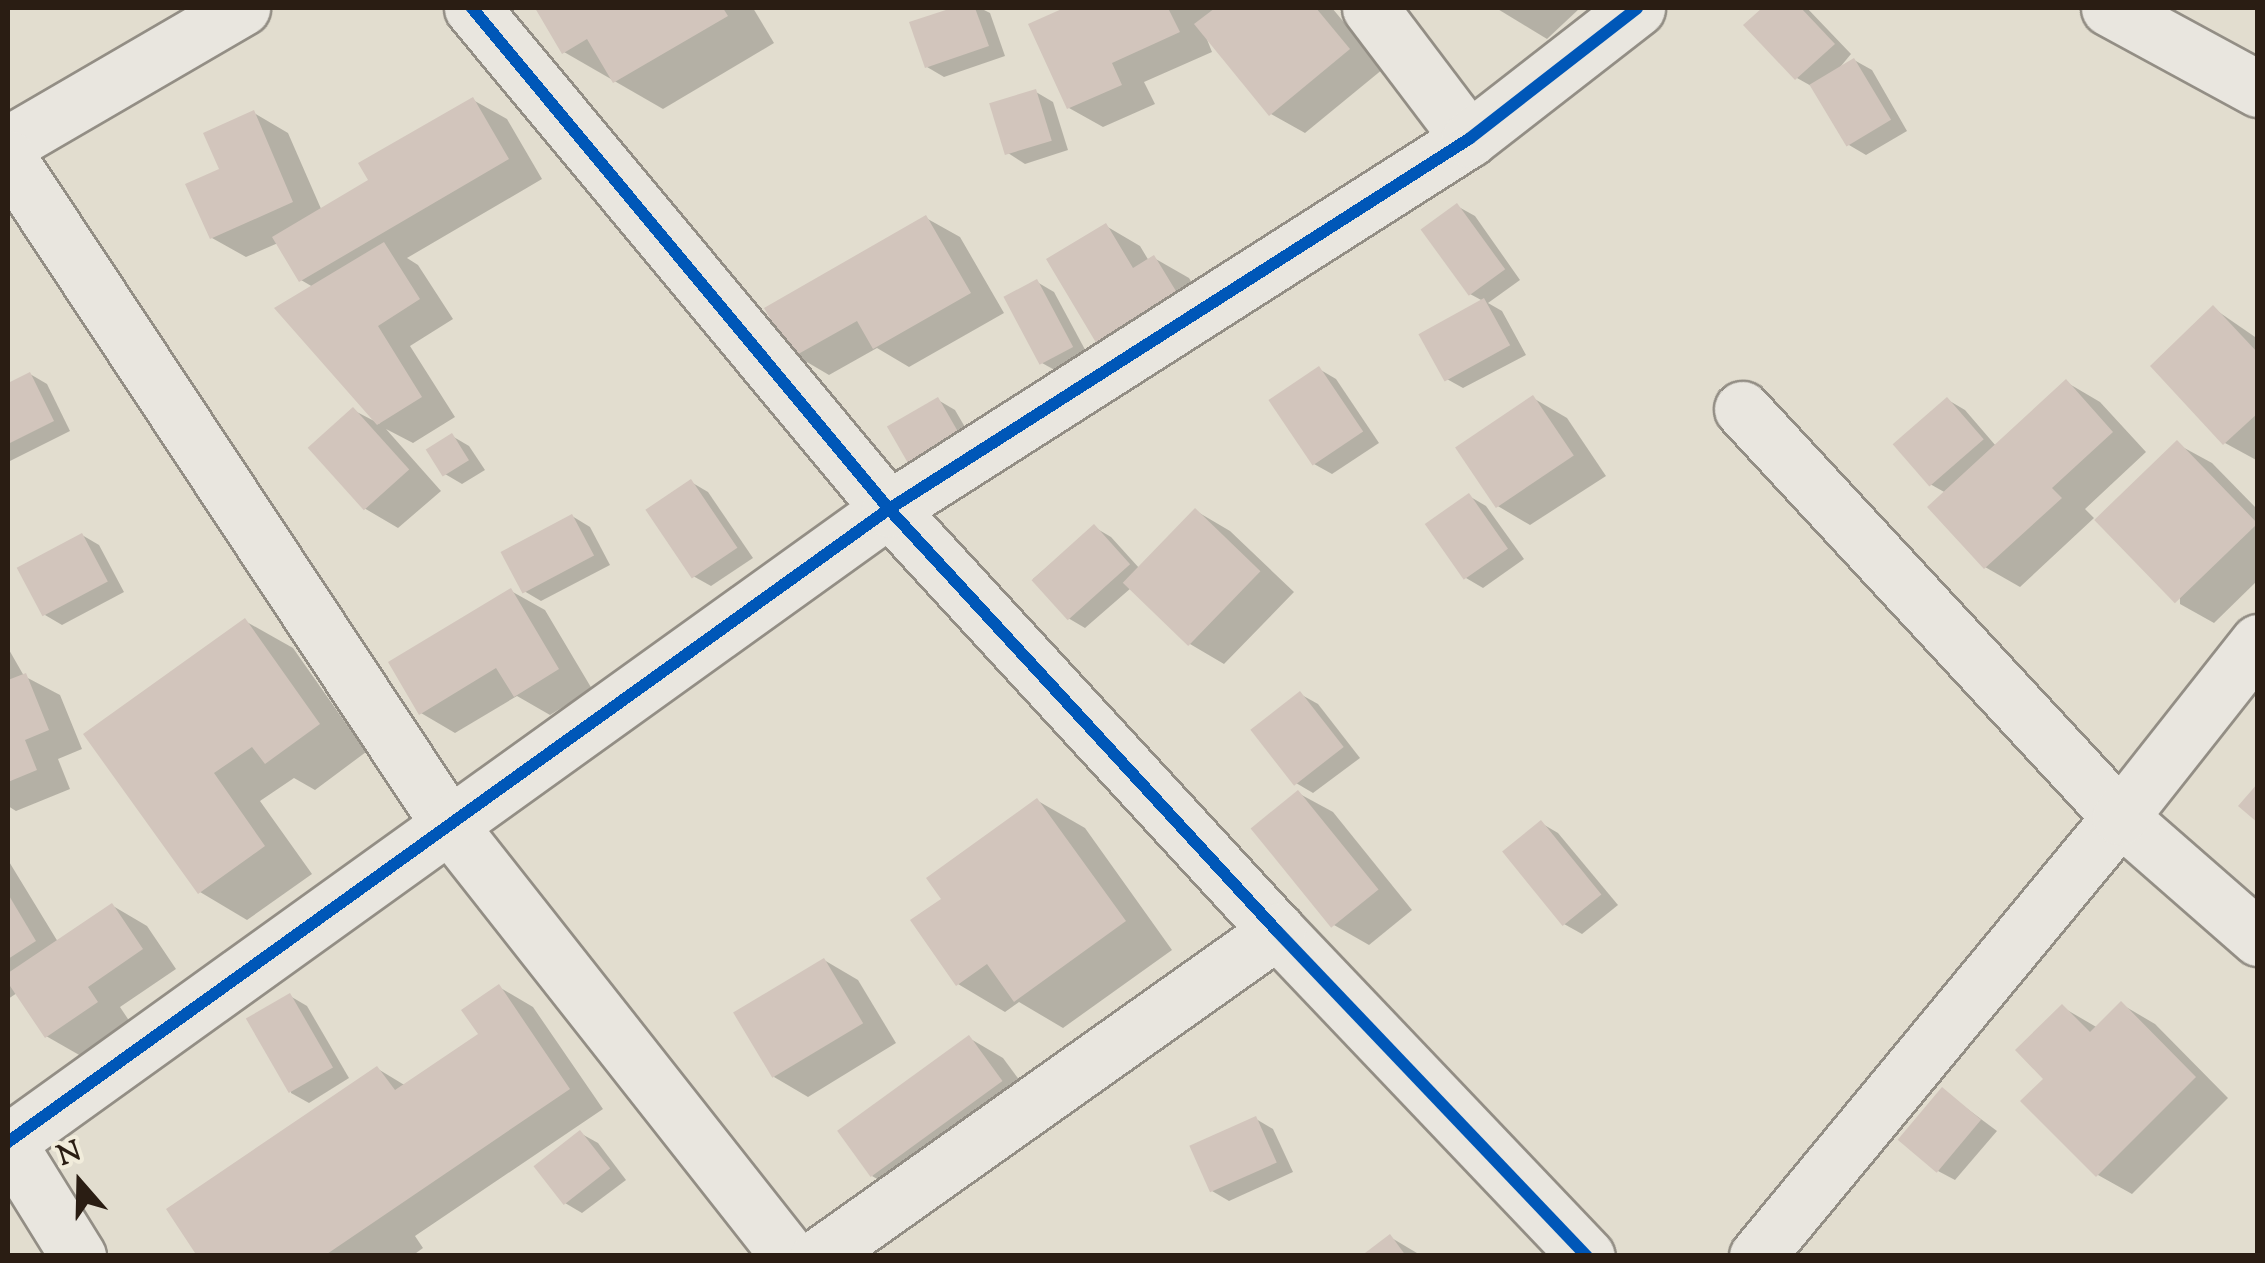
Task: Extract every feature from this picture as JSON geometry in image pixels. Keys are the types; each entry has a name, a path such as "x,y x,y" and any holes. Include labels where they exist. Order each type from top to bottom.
{"street":[{"path":"8,144 242,8"},
{"path":"472,8 888,509 1278,931 1587,1256"},
{"path":"1370,8 1469,139"},
{"path":"78,1256 8,1142 888,509 1469,139 1638,8"},
{"path":"2109,8 2258,89"},
{"path":"8,158 450,826 789,1256"},
{"path":"1742,410 2120,817 2258,938"},
{"path":"1758,1256 2120,817 2258,642"},
{"path":"819,1256 1278,931"}],"building":[{"path":"535,8 723,8 728,16 613,83 587,39 562,54"},
{"path":"952,8 975,8 989,46 925,68 909,22"},
{"path":"1064,8 1168,8 1180,32 1112,63 1122,85 1067,109 1028,24"},
{"path":"1215,8 1316,8 1350,49 1269,116 1194,24"},
{"path":"1762,8 1801,8 1835,44 1795,80 1743,25"},
{"path":"1854,58 1891,120 1847,146 1809,85"},
{"path":"1036,89 1052,141 1005,155 989,103"},
{"path":"473,97 509,159 299,282 272,237 368,180 358,163"},
{"path":"254,110 293,202 210,239 185,184 219,169 203,133"},
{"path":"1457,203 1505,269 1469,296 1421,229"},
{"path":"926,215 971,293 873,349 857,321 793,357 764,308"},
{"path":"1106,223 1133,268 1154,255 1179,296 1098,346 1046,259"},
{"path":"384,242 420,299 378,326 422,397 377,425 274,308"},
{"path":"1037,279 1073,347 1040,365 1003,297"},
{"path":"1484,298 1510,345 1445,382 1418,334"},
{"path":"2213,305 2258,353 2258,413 2223,445 2150,366"},
{"path":"1319,366 1363,431 1313,466 1268,400"},
{"path":"30,372 54,421 8,444 8,383"},
{"path":"2066,379 2113,432 2052,488 2062,498 1984,569 1927,507"},
{"path":"1533,395 1574,456 1496,508 1455,448"},
{"path":"938,397 970,452 919,482 887,426"},
{"path":"1947,397 1984,439 1929,486 1893,444"},
{"path":"353,407 409,469 364,510 308,448"},
{"path":"452,433 469,460 443,477 426,449"},
{"path":"2177,440 2258,523 2175,603 2094,520"},
{"path":"691,479 737,548 692,579 645,510"},
{"path":"1469,493 1508,549 1464,580 1425,524"},
{"path":"1195,508 1260,571 1188,646 1123,583"},
{"path":"572,514 594,555 523,594 500,552"},
{"path":"1094,524 1130,564 1068,620 1032,580"},
{"path":"82,533 108,582 42,616 17,568"},
{"path":"511,588 559,669 514,697 496,668 419,715 388,662"},
{"path":"245,618 320,724 265,764 252,747 214,773 265,846 198,894 83,734"},
{"path":"26,673 49,730 25,740 37,770 8,782 8,680"},
{"path":"1300,691 1344,747 1294,786 1250,730"},
{"path":"2258,783 2258,823 2238,806"},
{"path":"1298,790 1379,889 1331,928 1251,828"},
{"path":"1037,798 1126,921 1014,1002 987,964 956,986 910,920 941,899 926,878"},
{"path":"1541,820 1601,895 1563,926 1502,851"},
{"path":"8,894 36,941 8,959"},
{"path":"112,903 143,949 88,987 98,1002 45,1038 8,983 8,973"},
{"path":"824,958 863,1023 772,1078 733,1013"},
{"path":"499,984 570,1089 324,1256 197,1256 166,1209 377,1066 395,1090 478,1034 461,1010"},
{"path":"290,993 333,1067 289,1093 246,1018"},
{"path":"2121,1001 2196,1077 2096,1177 2020,1101 2043,1079 2015,1050 2062,1004 2090,1032"},
{"path":"969,1035 1003,1081 871,1177 837,1131"},
{"path":"1942,1087 1981,1120 1937,1173 1898,1140"},
{"path":"1256,1116 1277,1163 1210,1192 1189,1146"},
{"path":"580,1130 610,1169 564,1205 534,1166"},
{"path":"1390,1234 1406,1256 1361,1256"}],"cycle path":[{"path":"472,8 889,509 1277,931 1587,1256"},
{"path":"8,1142 889,509 1469,139 1637,8"}]}
